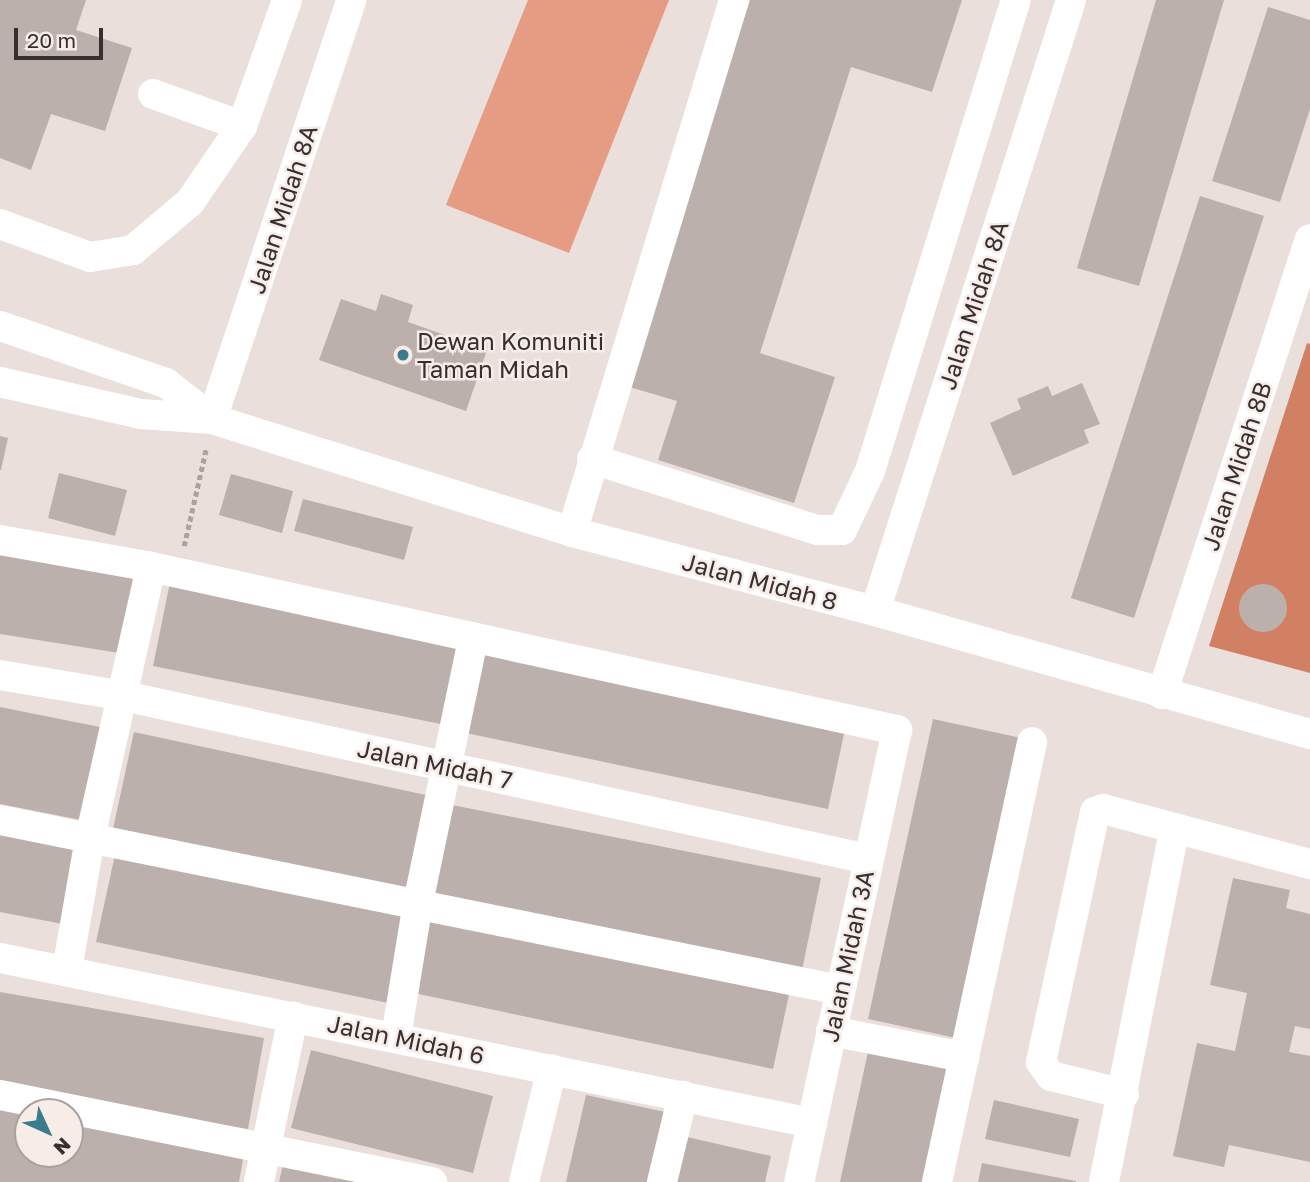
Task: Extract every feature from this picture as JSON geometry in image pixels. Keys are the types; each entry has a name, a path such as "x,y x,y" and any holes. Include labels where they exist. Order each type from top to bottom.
{"street":[{"path":"0,224 90,257 132,250 190,202 242,126 287,0"},
{"name":"Jalan Midah 8A","path":"212,419 351,0"},
{"path":"572,532 592,459 734,0"},
{"path":"592,459 817,530 842,530 870,471 1016,0"},
{"name":"Jalan Midah 8A","path":"875,611 1071,0"},
{"path":"153,94 242,126"},
{"name":"Jalan Midah 8B","path":"1162,694 1310,239"},
{"name":"Jalan Midah 8","path":"0,326 166,383 212,419"},
{"name":"Jalan Midah 8","path":"0,382 141,414 212,419 572,532 875,611 1310,734"},
{"path":"0,540 164,570 473,640 449,767 418,903 396,1037"},
{"path":"67,970 90,838 124,696 164,570"},
{"name":"Jalan Midah 3A","path":"473,640 897,730 799,1182"},
{"name":"Jalan Midah 7","path":"0,675 124,696 868,859"},
{"path":"937,1182 1032,742"},
{"path":"1124,1094 1051,1076 1041,1062 1095,811 1103,809 1310,864"},
{"path":"0,820 840,990"},
{"path":"1104,1182 1124,1094 1175,828"},
{"name":"Jalan Midah 6","path":"0,958 812,1122"},
{"path":"258,1182 293,1016"},
{"path":"831,1031 964,1057"},
{"path":"524,1182 552,1069"},
{"path":"0,1095 432,1182"},
{"path":"662,1182 682,1095"}],"path":[{"path":"164,570 212,419"}],"shaded area":[{"path":"528,0 669,0 569,253 446,205"},
{"path":"1307,343 1310,344 1310,673 1209,646"}],"building":[{"path":"0,0 86,0 76,30 132,48 105,131 51,114 31,170 0,158"},
{"path":"750,0 962,0 932,92 851,67 760,353 835,377 794,503 658,460 677,401 626,386"},
{"path":"1156,0 1224,0 1139,286 1077,268"},
{"path":"1268,7 1310,20 1310,109 1280,202 1212,181"},
{"path":"1200,196 1264,216 1134,618 1071,598"},
{"name":"Dewan Komuniti Taman Midah","path":"381,294 413,305 408,322 487,350 466,411 319,360 341,299 376,311"},
{"path":"1082,383 1100,424 1084,430 1089,443 1013,476 990,423 1021,409 1017,399 1048,386 1052,396"},
{"path":"0,436 8,438 1,470 0,470"},
{"path":"59,473 127,490 115,536 48,518"},
{"path":"231,474 293,491 282,533 219,515"},
{"path":"303,499 413,527 404,560 294,531"},
{"path":"0,551 140,574 126,654 0,634"},
{"path":"170,582 464,642 446,725 153,666"},
{"path":"1263,584 1280,591 1287,608 1280,625 1263,632 1246,625 1239,608 1246,591"},
{"path":"486,644 847,720 828,809 466,733"},
{"path":"0,707 110,729 91,822 0,804"},
{"path":"933,719 1022,738 956,1038 868,1019"},
{"path":"134,732 435,797 413,893 113,829"},
{"path":"452,805 821,878 802,970 433,897"},
{"path":"0,826 79,841 63,924 0,912"},
{"path":"116,850 408,911 388,1003 96,942"},
{"path":"1233,878 1290,890 1286,908 1310,914 1310,1029 1295,1026 1289,1052 1310,1056 1310,1162 1229,1145 1224,1167 1173,1156 1197,1043 1235,1051 1247,993 1210,985"},
{"path":"431,914 790,990 773,1069 414,993"},
{"path":"0,992 264,1038 248,1129 84,1101 84,1098 0,1086"},
{"path":"869,1047 956,1065 931,1182 840,1182"},
{"path":"311,1050 493,1096 473,1173 291,1128"},
{"path":"586,1095 670,1113 655,1182 566,1182"},
{"path":"994,1100 1079,1119 1070,1157 985,1139"},
{"path":"0,1105 14,1108 14,1168 84,1168 84,1122 244,1154 239,1182 0,1182"},
{"path":"687,1137 771,1156 765,1182 676,1182"},
{"path":"284,1160 386,1182 279,1182"},
{"path":"982,1163 1076,1181 1076,1182 978,1182"}],"place":[{"name":"Dewan Komuniti Taman Midah","path":"403,355"}]}
